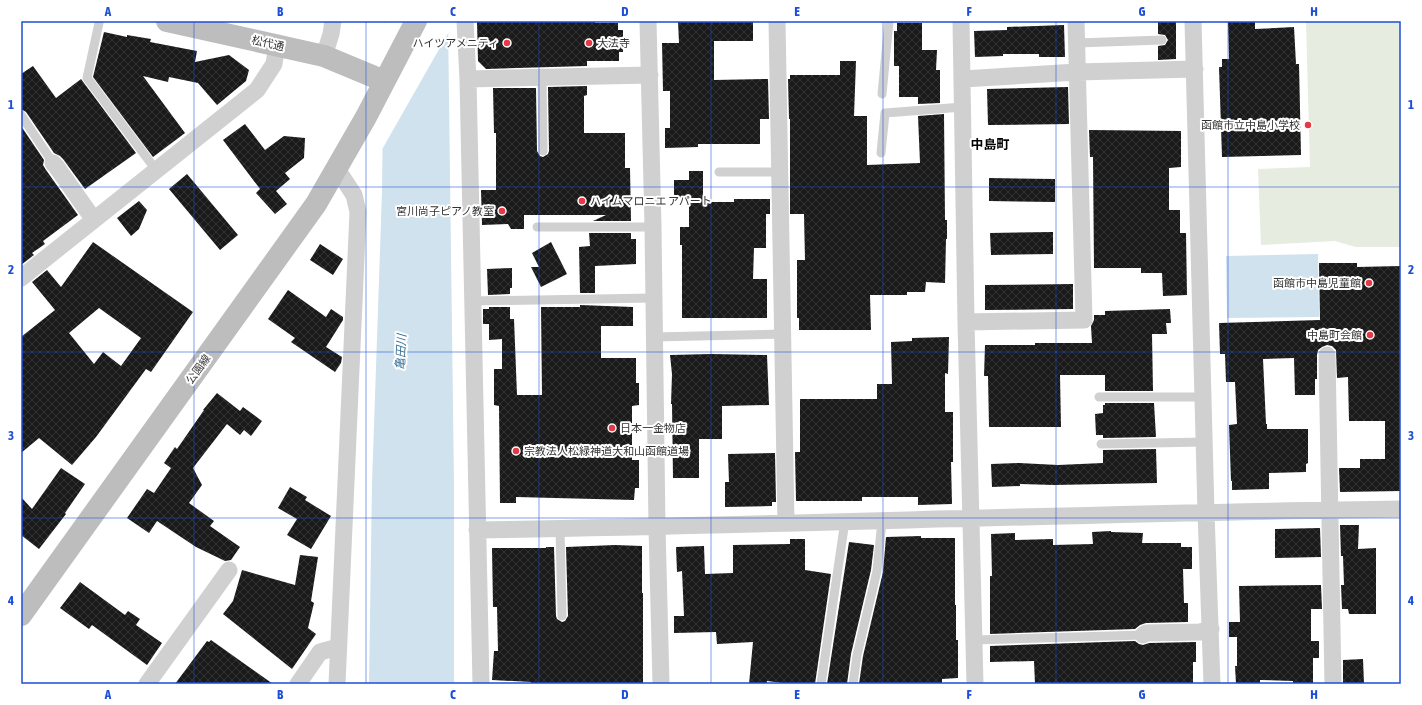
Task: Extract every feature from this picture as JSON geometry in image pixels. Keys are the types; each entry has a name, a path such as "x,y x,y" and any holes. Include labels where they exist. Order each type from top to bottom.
{"street":[{"name":"松代通","path":"167,21 223,27 277,45 324,56 376,77"},
{"path":"324,56 332,34 333,21"},
{"name":"公園線","path":"21,615 316,204 338,169 366,116 376,77 416,21"},
{"path":"465,21 468,79 481,684"},
{"path":"648,21 661,684"},
{"path":"777,21 786,523"},
{"path":"961,21 966,322 975,684"},
{"path":"966,322 1084,320 1076,21"},
{"path":"1193,21 1212,684"},
{"path":"21,278 257,90 274,64 277,45"},
{"path":"963,79 1077,72 1194,69"},
{"path":"468,79 650,75"},
{"path":"53,163 94,220"},
{"path":"337,684 358,212 354,195 338,169"},
{"path":"1327,355 1333,684"},
{"path":"477,530 657,527 1206,512 1401,509"},
{"path":"147,684 229,570"},
{"path":"1144,635 1146,633 1200,632 1211,629"},
{"path":"298,684 320,652 338,647"}],"lane":[{"path":"882,94 889,21"},
{"path":"99,23 87,78 156,170"},
{"path":"1077,43 1162,40"},
{"path":"542,78 543,152"},
{"path":"881,153 885,113 963,107"},
{"path":"21,115 53,163"},
{"path":"719,172 780,172"},
{"path":"537,227 653,227"},
{"path":"472,301 653,298"},
{"path":"654,337 783,334"},
{"path":"1099,397 1203,397"},
{"path":"1101,444 1204,442"},
{"path":"821,684 845,521"},
{"path":"852,684 857,655 877,571 882,521"},
{"path":"560,529 562,616"},
{"path":"974,640 1144,635"}],"shaded area":[{"path":"1306,21 1401,21 1401,247 1356,247 1335,241 1261,245 1258,169 1310,167"}],"water":[{"name":"亀田川","path":"384,21 448,21 454,484 454,684 369,684 372,484 382,192"},
{"path":"1318,254 1319,317 1227,318 1226,256"}],"pier":[{"path":"386,21 450,21 450,30 380,153 382,26"}],"building":[{"path":"595,21 595,23 618,23 618,30 623,30 623,52 619,52 619,61 587,61 587,66 486,69 478,61 477,22"},
{"path":"678,21 753,21 753,41 714,41 714,80 768,79 769,119 760,119 760,144 698,144 698,147 665,148 665,128 670,128 670,91 663,91 662,43 679,43"},
{"path":"1158,21 1176,21 1176,59 1158,60 1158,46 1165,45 1168,40 1165,35 1158,34"},
{"path":"1228,21 1255,21 1255,29 1294,27 1296,64 1299,64 1301,155 1222,157 1219,67 1222,67 1222,59 1229,59"},
{"path":"897,23 922,23 922,50 937,50 936,70 940,70 940,103 918,104 918,97 899,97 899,66 894,66 894,31 897,31"},
{"path":"1064,25 1065,57 1039,57 1039,54 1003,54 1003,56 975,57 974,31 1007,30 1007,27"},
{"path":"104,32 127,37 127,35 151,39 150,42 197,51 195,62 229,55 249,70 246,81 217,105 198,83 169,77 168,82 143,76 185,133 153,157 93,77"},
{"path":"840,61 856,61 854,116 867,116 867,165 920,163 918,116 944,114 945,220 947,220 945,283 926,282 925,292 907,292 907,295 870,295 871,330 799,330 799,318 797,318 797,260 805,260 804,214 790,214 790,119 788,79 790,79 790,75 840,75"},
{"path":"33,66 56,98 81,79 136,153 85,189 63,159 54,153 26,112 21,109 21,74"},
{"path":"587,86 587,95 584,96 584,133 625,133 625,168 630,168 631,221 593,221 606,215 524,215 524,229 511,229 508,224 482,225 481,190 496,190 496,133 494,133 493,88 536,88 537,151 540,156 543,157 548,154 549,151 548,87"},
{"path":"1068,87 1069,124 988,125 987,89"},
{"path":"245,124 265,150 284,136 305,138 304,158 285,173 290,179 276,191 287,204 275,214 256,193 260,189 223,140"},
{"path":"21,126 44,160 43,165 46,170 78,215 43,241 45,244 32,253 34,255 21,265"},
{"path":"1089,130 1181,131 1181,167 1169,168 1169,210 1180,210 1180,233 1186,233 1187,295 1163,296 1162,273 1141,273 1141,268 1094,268 1093,157 1090,157"},
{"path":"689,171 703,171 703,202 734,202 734,199 770,199 770,214 766,214 766,248 754,248 753,279 767,279 767,318 682,318 682,245 680,245 680,227 689,227 689,198 674,198 674,180 689,180"},
{"path":"187,174 238,235 220,250 169,189"},
{"path":"989,178 1055,179 1055,202 989,201"},
{"path":"139,201 147,210 139,229 131,236 117,218"},
{"path":"1053,232 1053,254 991,255 990,233"},
{"path":"589,233 631,233 631,239 636,239 636,264 595,266 595,293 580,293 579,247 590,246"},
{"path":"93,242 193,312 151,372 146,369 96,437 72,465 39,438 21,453 21,337 55,310 32,282 47,270 61,287","holes":["99,308 141,338 121,366 103,352 94,364 69,333"]},
{"path":"551,242 567,274 541,287 531,267 539,267 532,253"},
{"path":"320,244 343,259 333,275 310,260"},
{"path":"1319,263 1357,263 1357,267 1401,266 1401,491 1340,492 1339,468 1360,468 1360,459 1385,459 1385,421 1349,421 1348,377 1337,378 1336,350 1332,346 1327,345 1318,350 1315,395 1295,395 1294,358 1263,359 1267,429 1308,429 1308,463 1306,464 1306,472 1269,473 1269,489 1232,490 1229,425 1237,424 1235,382 1226,382 1225,354 1220,354 1219,323 1320,320"},
{"path":"512,268 512,288 510,288 510,294 488,295 487,269"},
{"path":"1073,284 1073,309 985,310 985,285"},
{"path":"288,290 326,317 331,309 343,317 343,320 326,347 342,357 341,363 335,372 291,342 295,338 268,319"},
{"path":"580,305 633,307 633,326 601,326 601,358 636,358 636,383 639,383 639,405 632,406 632,460 639,460 639,488 635,488 634,500 516,497 516,503 500,503 499,406 494,405 494,369 502,369 502,339 489,340 489,324 483,324 483,309 489,309 489,307 510,307 510,319 514,319 517,395 542,395 541,307 580,307"},
{"path":"1170,309 1171,323 1166,323 1167,334 1152,334 1153,391 1105,391 1105,375 1060,375 1061,427 989,427 988,376 984,376 985,345 1092,343 1091,326 1094,320 1094,315 1105,315 1105,311"},
{"path":"949,337 948,374 945,373 945,412 953,412 953,462 951,462 952,504 918,505 918,497 862,497 862,501 796,501 795,452 800,452 800,399 877,399 877,384 892,384 891,342 912,341 912,338"},
{"path":"670,355 767,355 769,405 722,406 722,439 699,439 699,478 673,478 671,404 672,374"},
{"path":"217,393 240,411 243,407 262,421 251,436 244,430 240,435 227,424 193,468 202,485 189,503 214,521 210,526 240,547 231,560 225,561 196,547 157,521 149,533 127,518 147,489 154,493 171,468 164,463 175,447 177,449 203,410"},
{"path":"1105,403 1154,403 1156,437 1103,438 1103,435 1096,435 1095,414 1103,413 1103,405 1105,405"},
{"path":"1156,449 1157,483 1054,485 1020,484 1020,486 992,487 991,464 1019,463 1058,465 1103,463 1103,450"},
{"path":"775,453 776,502 772,502 772,506 725,507 725,482 729,482 728,454"},
{"path":"61,468 85,484 65,513 66,514 39,549 21,535 21,497 32,509"},
{"path":"290,487 307,497 305,500 331,516 311,549 287,535 297,519 278,508"},
{"path":"1340,525 1359,525 1358,549 1376,548 1376,614 1349,614 1348,609 1342,609 1341,585 1344,585"},
{"path":"1320,528 1321,557 1275,558 1275,529"},
{"path":"1111,531 1143,533 1142,543 1181,543 1181,547 1192,547 1192,569 1183,569 1184,603 1188,603 1188,622 1146,623 1135,629 990,634 990,576 992,576 991,534 1015,533 1015,540 1053,539 1053,545 1093,544 1092,532"},
{"path":"921,536 921,538 955,538 955,605 956,640 958,640 958,678 942,679 942,684 859,684 863,656 883,572 886,537"},
{"path":"790,539 805,539 805,570 831,574 815,684 790,684 767,681 767,684 749,684 753,642 717,644 716,632 674,633 674,616 684,616 682,571 677,572 676,547 704,546 705,574 733,573 733,545 790,544"},
{"path":"849,542 874,545 871,570 851,654 847,684 827,684"},
{"path":"615,545 642,546 643,684 531,684 531,682 492,680 494,651 498,651 497,607 493,607 492,548 554,547 556,616 557,619 562,622 565,621 568,616 566,547"},
{"path":"300,555 318,557 311,601 314,603 308,628 316,634 292,669 223,614 233,601 242,570 295,585"},
{"path":"80,582 125,615 128,611 140,619 136,625 162,643 147,665 92,625 89,629 60,608"},
{"path":"1321,585 1322,609 1311,609 1311,641 1319,641 1319,658 1313,658 1313,684 1293,684 1293,681 1260,680 1260,684 1236,684 1235,666 1237,666 1237,637 1229,637 1229,622 1240,622 1239,586"},
{"path":"211,640 273,684 175,684 207,641 209,642"},
{"path":"1135,641 1143,645 1149,643 1196,642 1196,662 1193,662 1193,684 1035,684 1034,661 990,662 990,646"},
{"path":"1363,659 1364,684 1343,684 1343,660"}],"place":[{"name":"ハイツアメニティ","path":"507,43"},
{"name":"大法寺","path":"589,43"},
{"name":"函館市立中島小学校","path":"1308,125"},
{"name":"ハイムマロニエ アパート","path":"582,201"},
{"name":"宮川尚子ピアノ教室","path":"502,211"},
{"name":"函館市中島児童館","path":"1369,283"},
{"name":"中島町会館","path":"1370,335"},
{"name":"日本一金物店","path":"612,428"},
{"name":"宗教法人松緑神道大和山函館道場","path":"516,451"}],"district":[{"name":"中島町","path":"990,144"}]}
